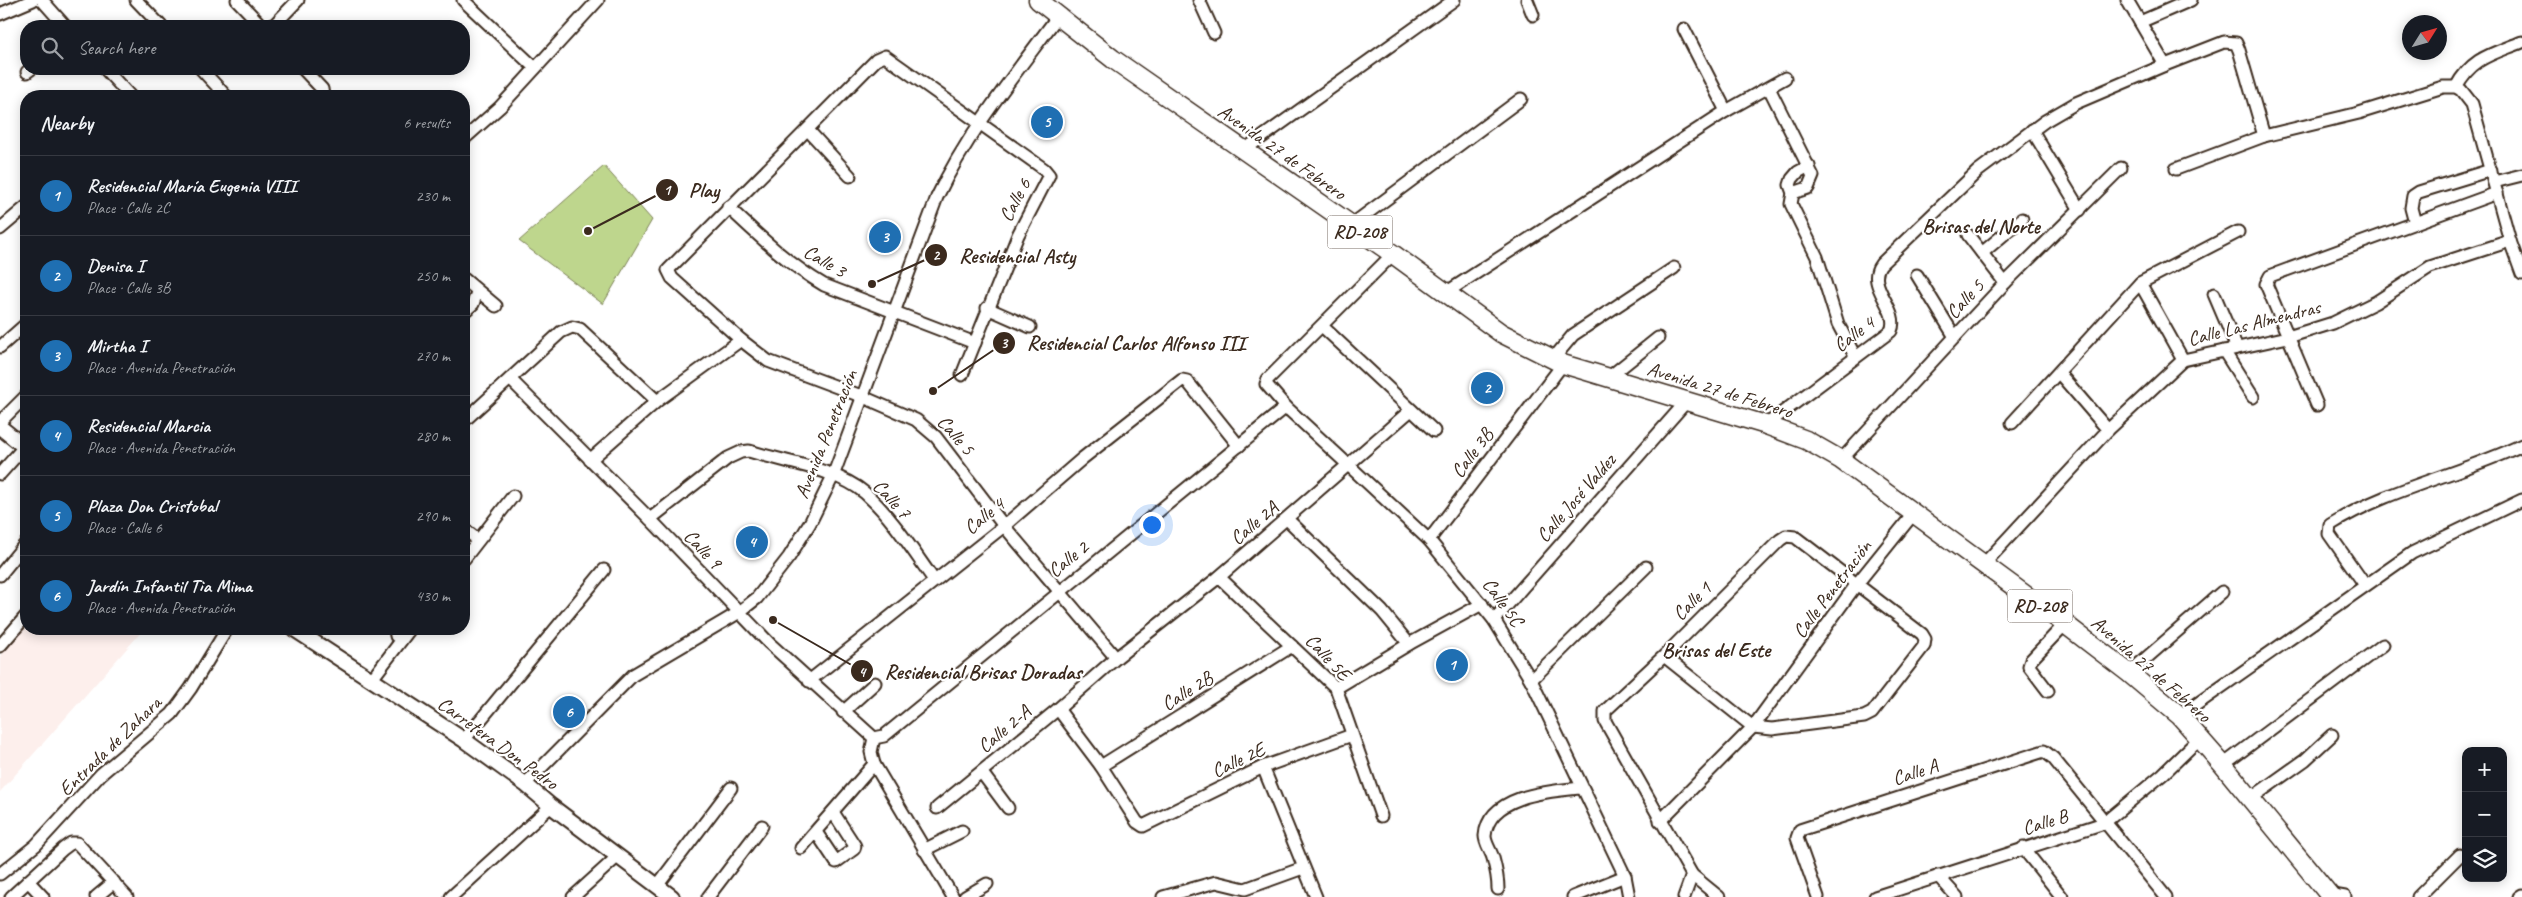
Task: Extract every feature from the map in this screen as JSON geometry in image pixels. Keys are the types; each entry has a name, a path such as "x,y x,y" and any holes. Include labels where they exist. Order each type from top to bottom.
{"main road":[{"name":"Avenida 27 de Febrero","path":"1038,0 1112,59 1447,292 1501,333 1558,362 1766,425 1806,440 1841,460 2065,624 2129,673 2180,716 2332,896"}],"street":[{"path":"0,14 33,0"},
{"path":"42,0 60,20"},
{"path":"136,0 155,20"},
{"path":"237,0 256,20"},
{"path":"278,20 298,0"},
{"path":"463,0 535,68"},
{"path":"470,134 500,107 598,0"},
{"path":"1199,0 1214,33"},
{"path":"1244,150 1454,0"},
{"path":"1527,0 1533,15"},
{"path":"2127,0 2165,65"},
{"path":"2140,22 2191,0"},
{"name":"Avenida Penetración","path":"525,784 633,675 738,613 757,598 789,557 810,523 833,476 936,197 950,169 979,124 1058,16"},
{"path":"1684,29 1726,111"},
{"path":"2456,87 2465,72 2475,62 2522,42"},
{"path":"2080,210 2032,130 2076,103 2165,65 2218,44 2236,43 2264,136"},
{"name":"Calle 6","path":"808,130 876,60 885,56 1044,169 1048,175 1018,235 987,308 962,375"},
{"path":"111,75 124,90"},
{"path":"206,75 220,90"},
{"path":"309,75 322,90"},
{"path":"1447,292 1726,111 1786,78"},
{"path":"2176,169 2264,136 2359,113 2443,87 2456,87 2465,94 2473,108 2510,241 2522,274"},
{"path":"1770,88 1813,176 1808,188 1792,193"},
{"path":"1350,226 1521,99"},
{"path":"728,208 808,130 850,176"},
{"name":"Calle 4","path":"1766,425 1888,333 1893,327 1890,313 1877,281 1877,272 1881,264 1978,171 2032,130"},
{"path":"1809,166 1798,172 1792,179 1790,186 1792,193 1791,204 1817,257 1838,324 1856,356"},
{"name":"Calle 5","path":"1841,460 2005,283 2122,168"},
{"path":"2415,223 2411,208 2413,196 2419,192 2491,170"},
{"path":"2317,405 2266,284 2270,276 2415,223 2522,175"},
{"name":"Calle 3","path":"728,208 801,272 824,285 975,343"},
{"name":"Calle 5","path":"728,208 668,270 672,278 741,340 768,361 861,396 916,420 936,437 1004,526 1116,658"},
{"path":"0,229 20,212"},
{"path":"1982,253 2022,219"},
{"path":"2012,423 2140,282 2238,232"},
{"path":"1968,235 2005,283"},
{"name":"Calle Las Almendras","path":"1984,564 2108,430 2183,360 2288,337 2333,323 2376,302 2430,268 2510,241"},
{"path":"1393,254 1322,326 1434,431"},
{"name":"Calle 3B","path":"1430,540 1558,362 1573,335 1674,268"},
{"path":"1917,275 1955,337"},
{"path":"2140,282 2183,360"},
{"path":"470,285 496,306"},
{"path":"470,307 473,304 477,292"},
{"path":"2214,294 2237,348"},
{"path":"987,308 1030,327"},
{"name":"Calle 5C","path":"1322,326 1268,379 1266,384 1286,407 1430,540 1494,620 1531,680 1581,788 1625,876 1630,897"},
{"path":"470,416 562,332 572,327 580,329 657,401"},
{"path":"0,347 20,329"},
{"path":"1608,378 1658,338"},
{"path":"590,460 657,401 741,340"},
{"path":"2224,351 2253,397"},
{"path":"2059,373 2108,430"},
{"name":"Calle 9","path":"510,379 650,519 738,613 809,681 874,738"},
{"name":"Calle 4","path":"809,681 1004,526 1083,458 1182,380 1187,381 1239,446"},
{"path":"0,422 20,402"},
{"name":"Calle José Valdez","path":"1494,620 1686,402"},
{"name":"Calle 2","path":"874,738 884,736 1286,407"},
{"name":"Calle 2A","path":"1116,658 1219,577 1349,466 1411,410"},
{"path":"0,427 20,444"},
{"path":"2365,585 2329,534 2330,525 2375,500 2494,458 2522,445"},
{"name":"Calle 7","path":"650,519 728,458 741,452 749,451 833,476 864,492 890,521 934,580"},
{"path":"0,474 20,453"},
{"path":"470,551 513,496"},
{"path":"2180,716 2365,585 2429,544 2522,500"},
{"name":"Calle Penetración","path":"1660,821 1754,727 1856,585 1914,513"},
{"path":"1287,519 1382,611 1409,644"},
{"path":"470,535 478,540"},
{"name":"Calle 1","path":"1660,821 1605,721 1604,714 1786,536 1796,537 1856,585"},
{"path":"0,575 20,550"},
{"path":"1531,680 1646,567"},
{"path":"464,740 604,570"},
{"name":"Calle 5E","path":"1219,577 1336,688 1381,816"},
{"path":"1664,656 1754,727 1772,729 1864,717 1872,713 1924,646 1925,639 1922,634 1856,585"},
{"path":"2129,673 2222,592"},
{"path":"1336,688 1409,644 1482,604"},
{"path":"0,646 20,623"},
{"path":"2048,691 2029,666 2031,660 2065,624"},
{"name":"Entrada de Zahara","path":"0,874 49,833 101,774 172,714 191,688 223,635"},
{"name":"Carretera Don Pedro","path":"303,635 464,740 525,784 617,857 672,897"},
{"path":"396,635 402,640"},
{"path":"372,679 406,635"},
{"path":"2223,765 2384,645"},
{"name":"Calle 2B","path":"1102,766 1292,646"},
{"name":"Calle 2-A","path":"937,808 982,773 1116,658"},
{"path":"843,712 875,682"},
{"path":"1058,709 1102,766"},
{"name":"Calle 2E","path":"1102,766 1128,812 1143,826 1263,768 1352,735"},
{"path":"2250,799 2305,760 2332,735"},
{"path":"874,738 871,752 874,764 918,835 924,850 953,897"},
{"name":"Calle B","path":"1875,897 2104,823 2163,774 2200,738"},
{"name":"Calle A","path":"1818,897 1798,843 1798,834 1804,828 2041,751 2046,751 2104,823"},
{"path":"800,848 874,764"},
{"path":"1263,768 1316,897"},
{"path":"982,773 1008,808"},
{"path":"656,886 731,788"},
{"path":"1498,889 1498,878 1485,838 1489,820 1505,806 1538,792 1581,788"},
{"path":"451,897 551,806"},
{"path":"816,832 836,862 854,849 855,846 833,812"},
{"path":"1660,821 1692,875 1719,897"},
{"path":"2104,823 2166,897"},
{"path":"708,897 762,826"},
{"path":"924,850 962,831"},
{"path":"49,833 63,849"},
{"path":"11,897 63,849 71,843 77,842 128,897"},
{"path":"36,845 50,861"},
{"path":"2023,848 2062,897"},
{"path":"2418,897 2460,855"},
{"path":"573,897 617,857"},
{"path":"1163,897 1216,882 1245,889 1303,868"},
{"path":"1684,897 1692,875"},
{"path":"1573,897 1625,876"},
{"path":"1938,876 1957,897"},
{"path":"28,881 43,897"},
{"path":"96,897 114,882"},
{"path":"965,897 982,890"}],"shaded area":[{"path":"20,633 20,635 139,635 0,792 0,656"}],"green space":[{"path":"604,166 652,220 603,304 519,241"}],"place":[{"name":"Plaza Don Cristobal","path":"1047,122"},
{"name":"Play","path":"588,231"},
{"name":"Mirtha I","path":"885,237"},
{"name":"Residencial Asty","path":"872,284"},
{"name":"Denisa I","path":"1487,388"},
{"name":"Residencial Carlos Alfonso III","path":"933,391"},
{"name":"Residencial Marcia","path":"752,542"},
{"name":"Residencial Brisas Doradas","path":"773,620"},
{"name":"Residencial María Eugenia VIII","path":"1452,665"},
{"name":"Jardín Infantil Tia Mima","path":"569,712"}],"district":[{"name":"Brisas del Norte","path":"1981,226"},
{"name":"Brisas del Este","path":"1716,650"}]}
